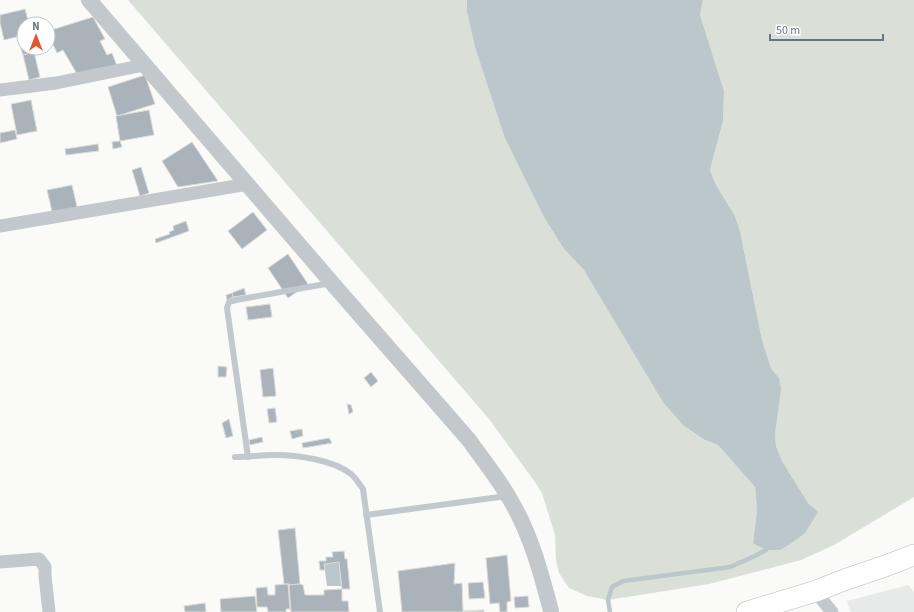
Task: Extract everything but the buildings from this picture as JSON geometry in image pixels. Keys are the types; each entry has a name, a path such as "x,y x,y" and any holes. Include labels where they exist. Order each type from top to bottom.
{"highway":[{"path":"747,612 816,591 913,557"}],"street":[{"path":"89,0 469,440 508,496 528,536 536,556 551,612"},
{"path":"0,90 56,83 144,65"},
{"path":"0,226 248,184"},
{"path":"0,562 39,559 45,568 49,612"},
{"path":"816,591 832,612"}],"lane":[{"path":"248,457 227,308 229,302 332,283"},
{"path":"235,456 295,456 334,464 352,474 363,489 380,612"},
{"path":"366,515 508,496"}],"shaded area":[{"path":"128,0 467,0 467,12 475,47 504,136 564,249 584,270 705,440 718,445 755,487 757,510 753,543 780,550 818,512 808,503 782,461 776,446 775,433 779,378 771,368 762,340 740,231 735,216 715,183 710,170 723,121 724,91 700,15 703,0 914,0 914,497 834,545 801,560 709,584 608,600 587,596 569,588 559,573 556,561 555,535 542,493 489,419"},
{"path":"467,0 703,0 700,15 724,91 723,121 710,170 715,183 735,216 740,231 762,340 771,368 779,378 781,389 775,433 776,446 782,461 808,503 818,512 805,533 780,550 766,550 753,543 757,510 755,487 718,445 705,440 683,425 663,402 584,270 564,249 543,215 504,136 475,47 467,12"},
{"path":"339,562 341,586 327,586 324,564"},
{"path":"908,585 914,592 914,612 850,611 847,601"}],"waterway":[{"path":"610,612 608,600 612,587 623,581 730,567 766,550 767,546"}]}
